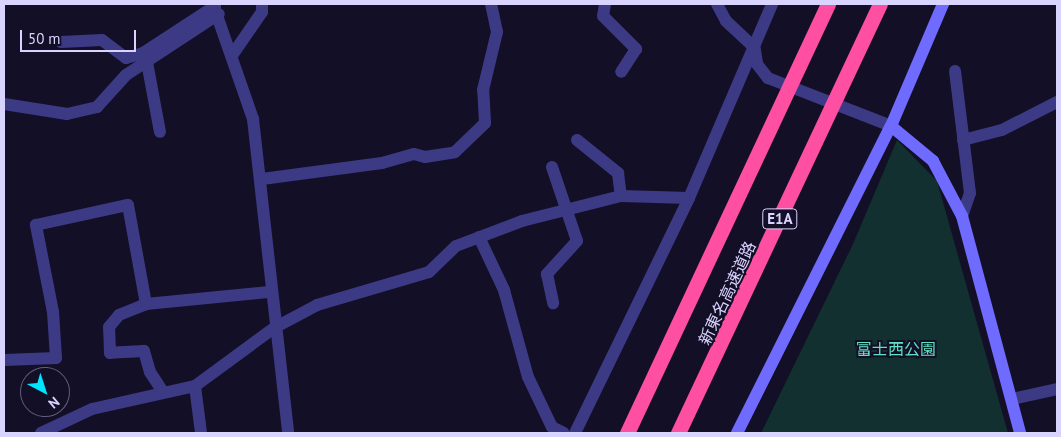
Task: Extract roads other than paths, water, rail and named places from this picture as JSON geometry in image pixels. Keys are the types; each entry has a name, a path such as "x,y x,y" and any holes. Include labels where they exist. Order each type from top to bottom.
{"highway":[{"name":"新東名高速道路","path":"627,433 828,4"},
{"name":"新東名高速道路","path":"678,433 880,4"}],"street":[{"path":"232,54 262,12 262,4"},
{"path":"262,179 382,163 414,154 425,157 455,152 485,123 483,90 497,32 491,4"},
{"path":"605,4 603,16 636,49 621,72"},
{"path":"717,4 726,21 753,45 757,64 768,78 891,126 934,161 962,216 1020,433"},
{"path":"576,433 689,198 772,4"},
{"path":"737,433 891,126 943,4"},
{"path":"216,8 252,119 262,179 269,292 288,433"},
{"path":"61,42 102,40 126,58 143,53 216,8"},
{"path":"4,104 67,114 97,107 104,95 216,8"},
{"path":"147,62 160,132"},
{"path":"955,71 970,194 962,216"},
{"path":"963,140 1002,130 1057,102"},
{"path":"577,140 618,173 621,196"},
{"path":"552,167 563,209 577,241 547,274 553,303"},
{"path":"41,433 92,409 195,386 274,328 317,305 429,272 456,246 479,236 563,209 621,196 689,198"},
{"path":"4,360 56,358 54,312 36,225 128,205 146,304"},
{"path":"479,236 504,290 528,376 552,427 564,433"},
{"path":"163,392 150,372 144,351 110,353 109,328 119,315 146,304 269,292"},
{"path":"195,386 201,433"},
{"path":"1012,399 1057,388"}],"park label":[{"name":"富士西公園","path":"896,349"}]}
